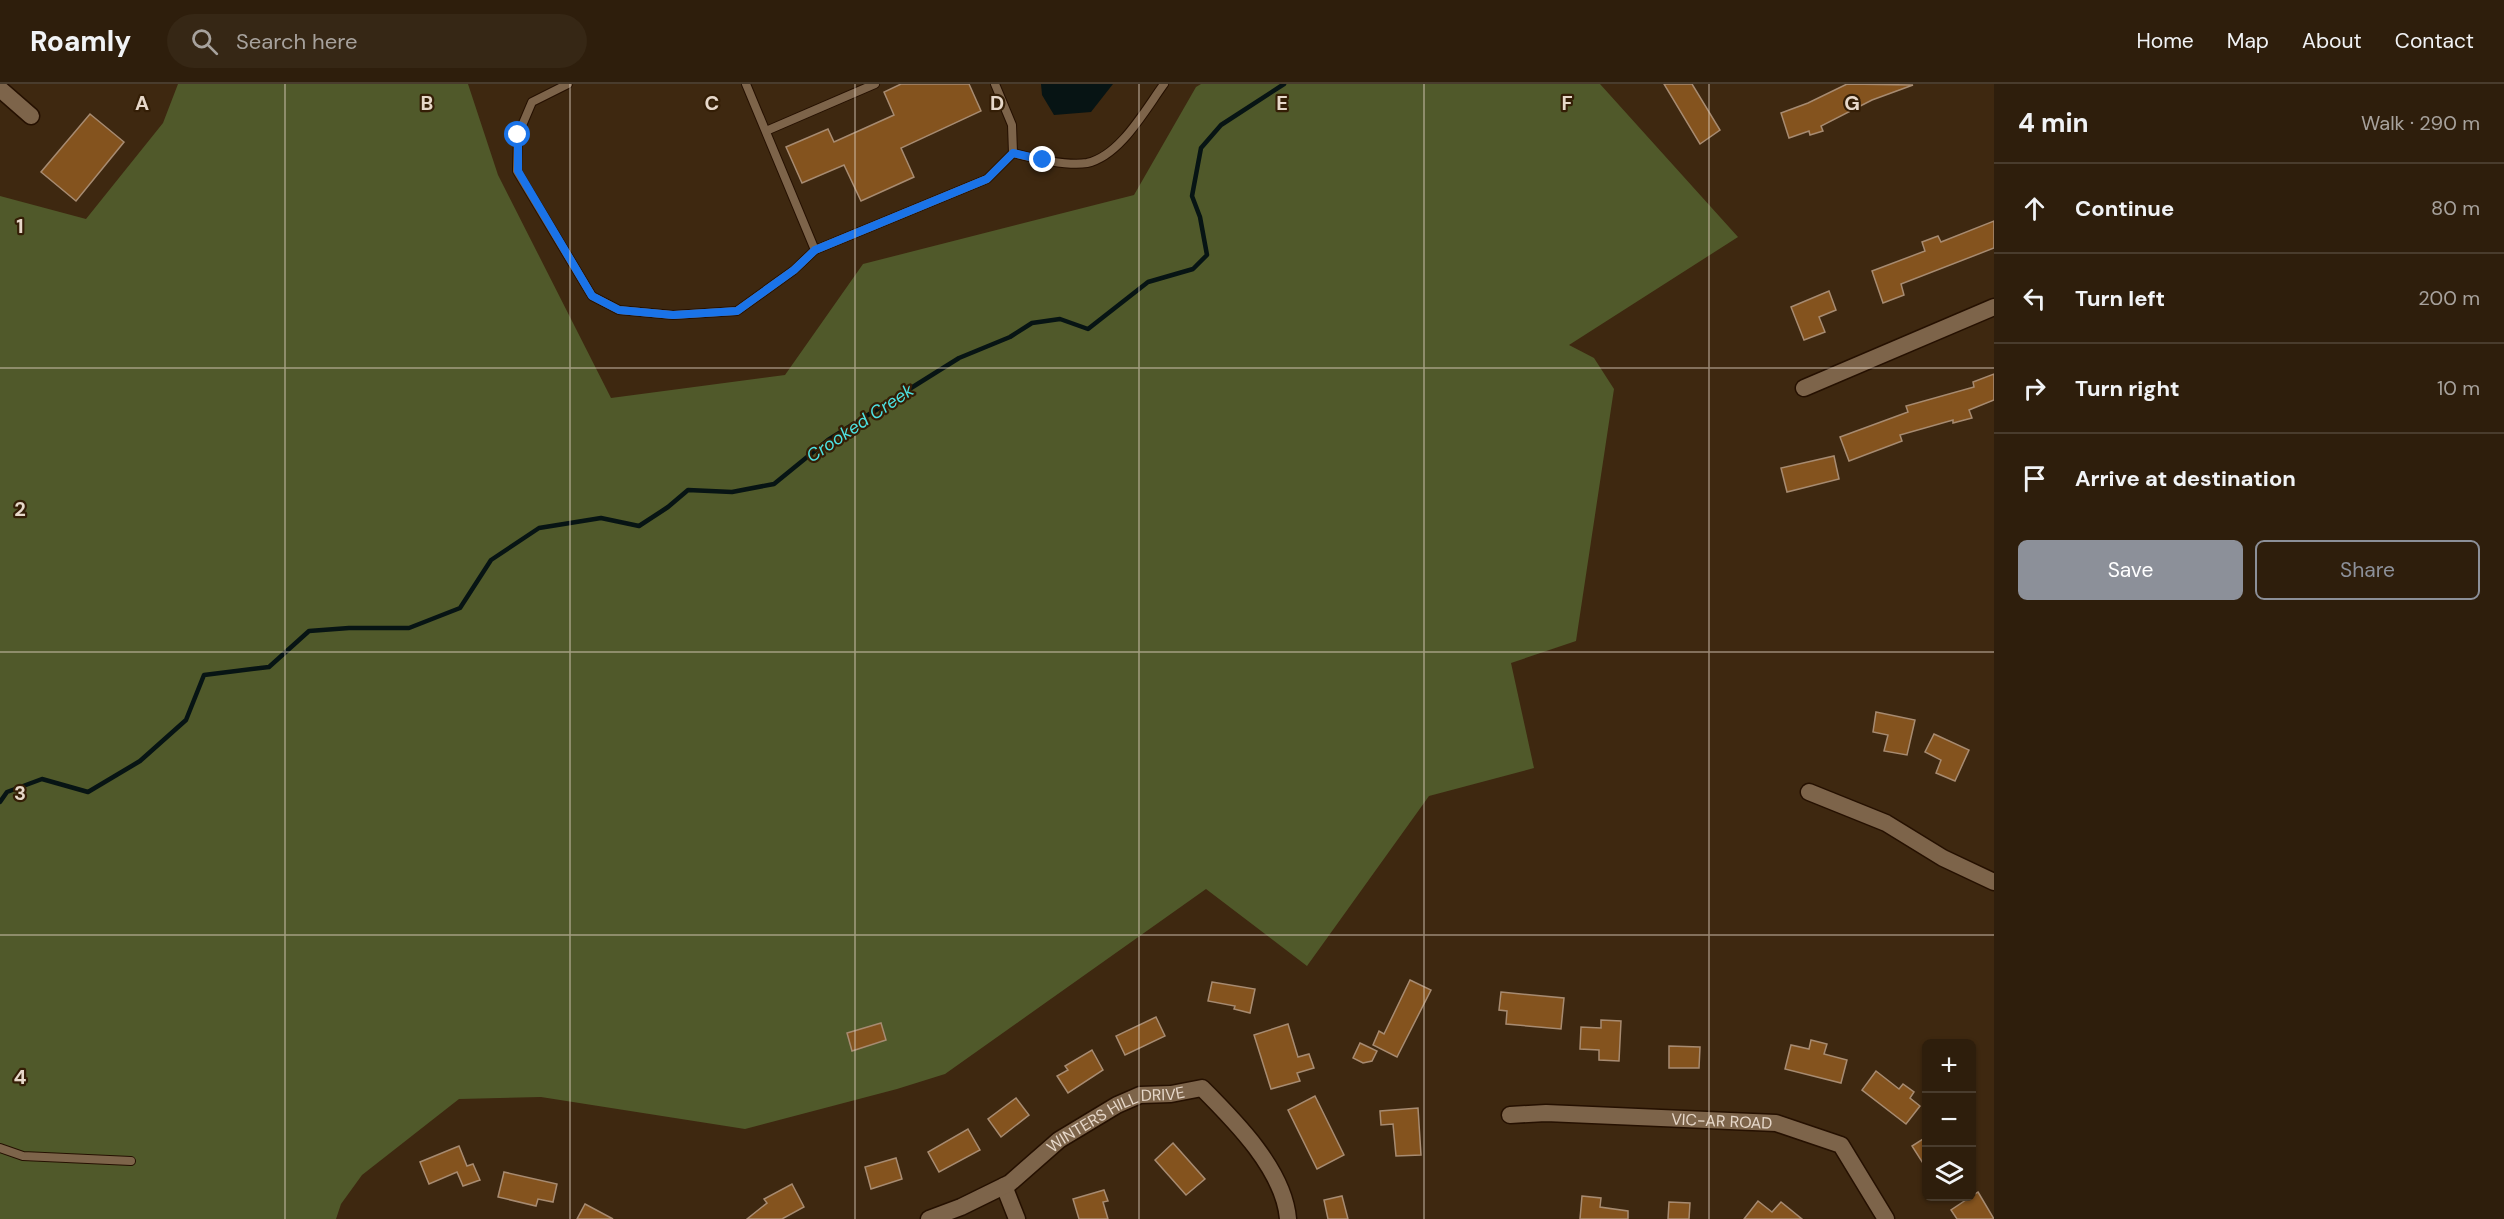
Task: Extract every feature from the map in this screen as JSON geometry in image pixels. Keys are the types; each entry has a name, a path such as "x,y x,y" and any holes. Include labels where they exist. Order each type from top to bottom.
{"street":[{"path":"0,89 31,116"},
{"path":"1804,388 1994,307"},
{"path":"1809,792 1886,823 1943,858 1994,882"},
{"name":"WINTERS HILL DRIVE","path":"929,1219 962,1208 1004,1186 1059,1140 1117,1105 1140,1095 1171,1094 1202,1088 1233,1119 1272,1172 1286,1203 1287,1219"},
{"name":"VIC-AR ROAD","path":"1510,1115 1546,1113 1776,1123 1841,1144 1886,1219"},
{"path":"1004,1186 1017,1219"}],"lane":[{"path":"568,84 532,102 518,135 518,171 592,296 619,310 673,315 737,311 794,270 815,250 987,179 1013,153 1012,125 995,84"},
{"path":"746,84 815,250"},
{"path":"766,131 875,84"},
{"path":"1013,153 1043,160 1086,163 1109,153 1133,127 1164,84"},
{"path":"0,1148 23,1156 131,1161"}],"green space":[{"path":"178,84 468,84 498,175 611,398 785,375 863,264 1134,195 1196,87 1201,84 1600,84 1738,237 1569,345 1594,358 1614,389 1576,641 1511,663 1534,768 1429,796 1307,966 1206,889 945,1074 897,1089 745,1129 541,1097 459,1099 362,1175 341,1204 336,1219 0,1219 0,196 86,219 163,123"}],"shaded area":[{"path":"1041,84 1113,84 1091,112 1054,115 1042,95"}],"building":[{"path":"901,84 969,84 981,111 901,148 914,177 861,201 844,165 802,183 786,147 828,129 834,142 894,115 884,92"},
{"path":"1664,84 1692,84 1720,130 1700,144"},
{"path":"1847,84 1913,85 1872,100 1821,126 1823,131 1810,135 1809,131 1789,138 1781,113"},
{"path":"90,114 124,142 76,201 41,172"},
{"path":"1994,221 1994,248 1901,284 1904,295 1883,303 1872,271 1925,251 1922,242 1938,236 1941,242"},
{"path":"1829,291 1836,310 1819,317 1825,332 1804,340 1791,307"},
{"path":"1994,374 1994,400 1969,410 1972,418 1953,423 1953,420 1900,435 1902,441 1849,461 1840,437 1908,412 1906,406 1974,387 1973,382"},
{"path":"1834,456 1839,479 1787,492 1781,468"},
{"path":"1876,712 1915,720 1907,755 1884,751 1888,735 1873,732"},
{"path":"1934,734 1969,750 1955,781 1936,773 1941,760 1925,752"},
{"path":"1410,980 1431,990 1397,1057 1373,1045 1379,1031 1384,1034"},
{"path":"1212,982 1255,989 1250,1013 1234,1009 1235,1006 1208,1001"},
{"path":"1501,992 1564,998 1561,1029 1506,1024 1507,1011 1499,1010"},
{"path":"1156,1017 1165,1036 1125,1055 1116,1036"},
{"path":"1601,1020 1621,1021 1619,1061 1599,1060 1599,1050 1580,1049 1581,1027 1601,1028"},
{"path":"881,1023 886,1040 852,1051 847,1033"},
{"path":"1288,1024 1298,1057 1309,1054 1314,1068 1297,1073 1300,1081 1271,1089 1254,1035"},
{"path":"1811,1040 1827,1044 1824,1054 1847,1060 1841,1083 1785,1069 1791,1045 1809,1049"},
{"path":"1360,1043 1377,1051 1372,1061 1363,1063 1353,1058"},
{"path":"1669,1046 1700,1047 1699,1068 1669,1068"},
{"path":"1092,1050 1103,1070 1068,1093 1057,1076 1068,1070 1065,1066"},
{"path":"1876,1071 1899,1089 1903,1084 1914,1092 1910,1098 1920,1106 1906,1124 1862,1090"},
{"path":"1315,1096 1344,1155 1317,1169 1288,1110"},
{"path":"1016,1098 1029,1115 1001,1137 988,1119"},
{"path":"1418,1108 1421,1155 1396,1156 1393,1124 1381,1125 1380,1111"},
{"path":"968,1129 980,1150 939,1172 928,1152"},
{"path":"1922,1140 1922,1162 1912,1146"},
{"path":"1173,1143 1205,1179 1186,1195 1155,1160"},
{"path":"459,1146 467,1166 473,1164 480,1180 463,1186 457,1172 429,1184 420,1162"},
{"path":"896,1158 902,1179 871,1189 865,1167"},
{"path":"504,1172 557,1184 553,1202 538,1199 536,1206 498,1197"},
{"path":"792,1184 804,1207 782,1219 747,1219 767,1203 764,1199"},
{"path":"1104,1190 1108,1201 1103,1202 1108,1219 1079,1219 1073,1199"},
{"path":"1978,1192 1994,1219 1957,1219 1951,1210 1964,1201 1976,1201"},
{"path":"1342,1196 1348,1219 1328,1219 1324,1200"},
{"path":"1582,1196 1601,1198 1600,1207 1628,1211 1628,1219 1580,1219"},
{"path":"1758,1201 1772,1212 1781,1202 1802,1219 1744,1219"},
{"path":"1669,1202 1690,1203 1689,1219 1668,1219"},
{"path":"585,1204 613,1219 577,1219"}],"waterway":[{"name":"Crooked Creek","path":"0,802 7,792 42,779 88,792 140,761 186,720 204,675 269,667 309,631 409,628 460,608 491,560 539,528 601,518 639,526 668,507 688,490 732,492 774,484 828,440 959,358 1010,337 1032,323 1060,319 1088,329 1148,282 1193,269 1207,255 1200,217 1192,196 1201,148 1221,125 1284,84"}],"route":[{"path":"518,135 518,171 592,296 619,310 673,315 737,311 794,270 815,250 987,179 1013,153 1043,160"}]}
